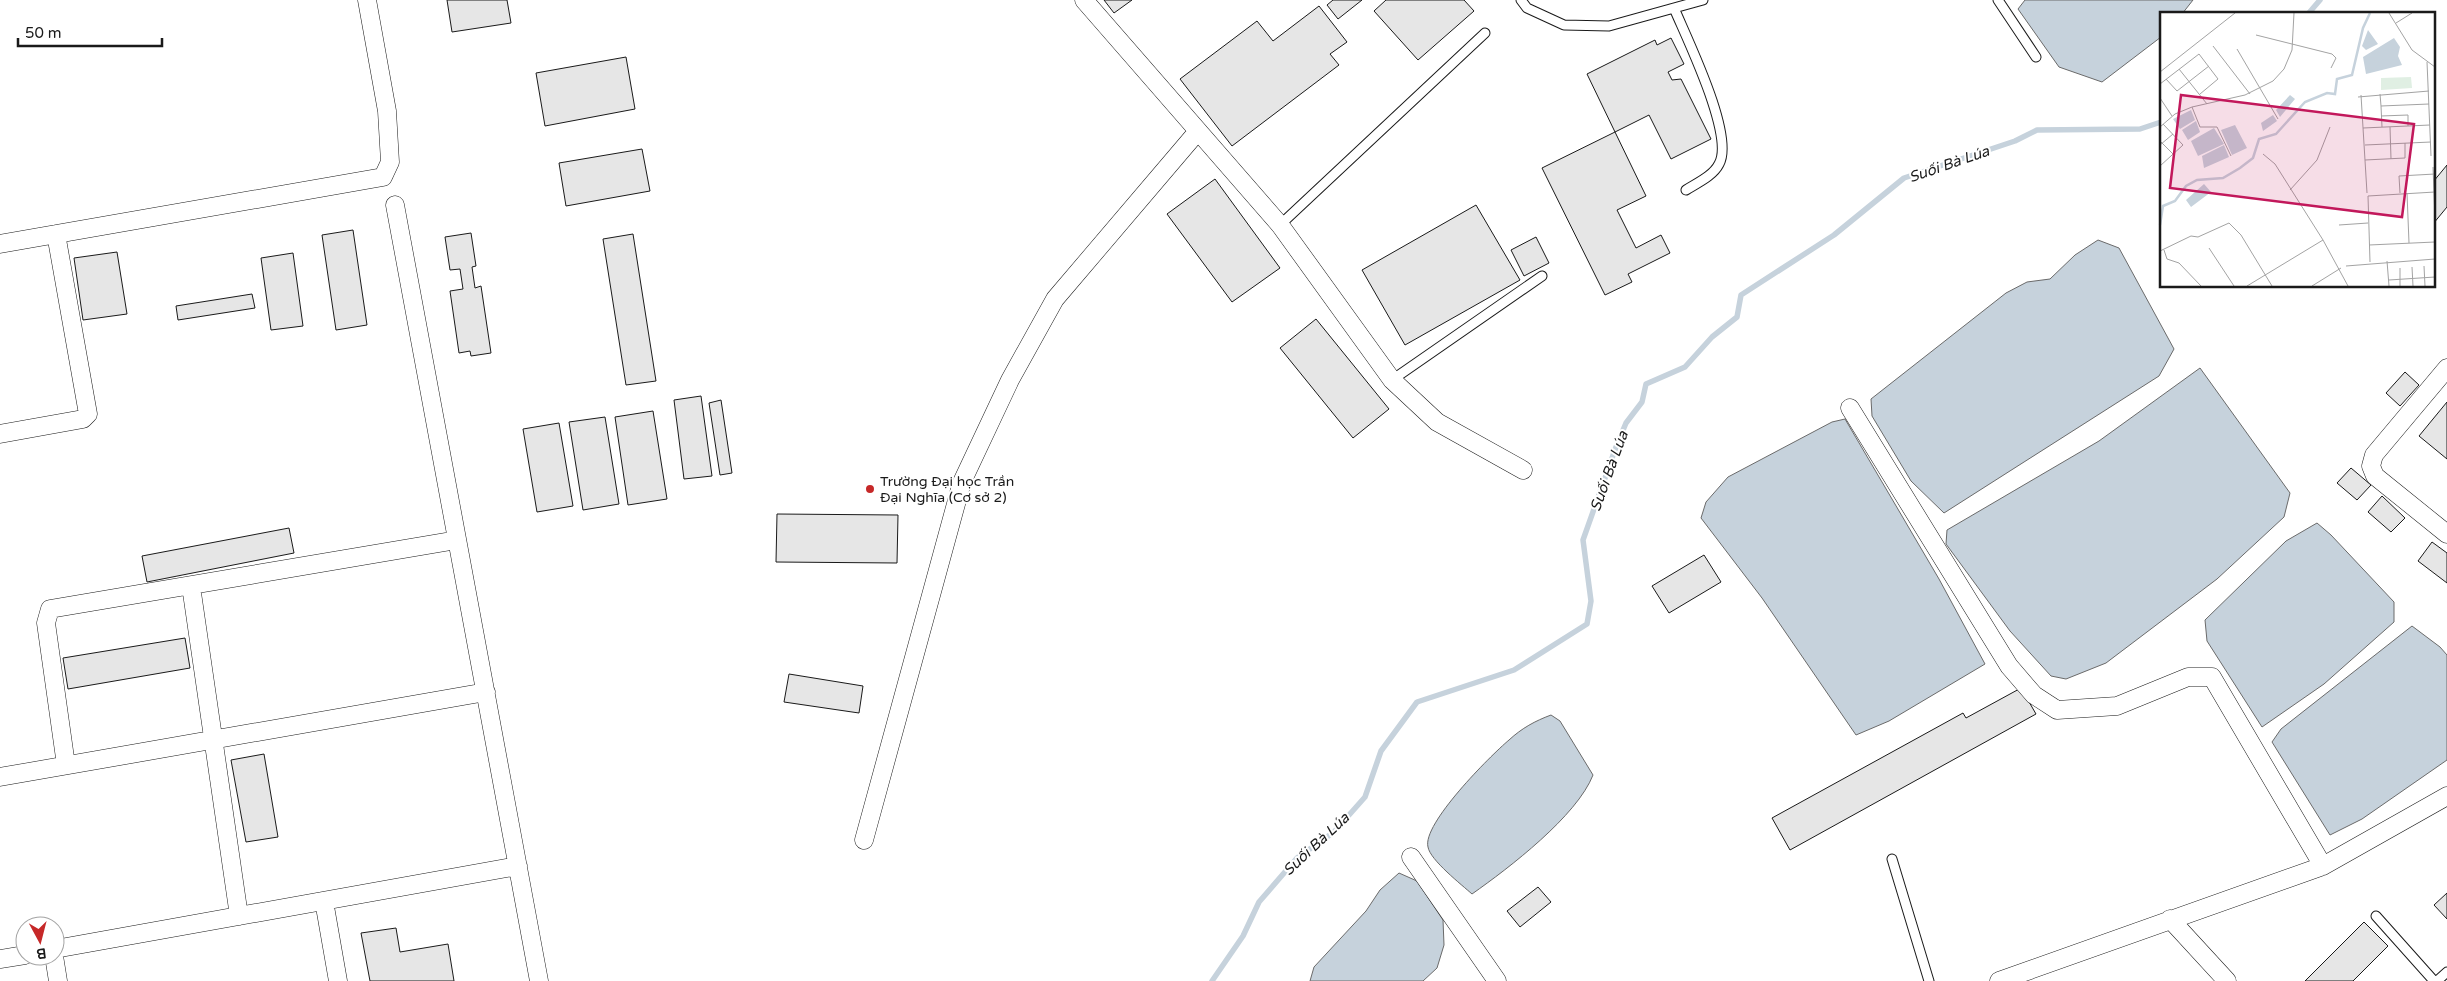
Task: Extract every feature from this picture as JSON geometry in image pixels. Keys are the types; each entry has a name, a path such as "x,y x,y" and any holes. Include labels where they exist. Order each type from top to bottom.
{"street":[{"path":"0,244 383,177 390,162 387,111 367,0"},
{"path":"1084,0 1280,225 1392,380 1437,422 1523,470"},
{"path":"864,840 962,482 1010,380 1055,299 1198,131"},
{"path":"395,206 539,981"},
{"path":"0,434 83,419 88,414 56,234"},
{"path":"2447,368 2374,455 2371,466 2375,476 2447,534"},
{"path":"1850,408 2009,666 2034,695 2057,710 2117,706 2188,677 2212,677 2323,866"},
{"path":"66,766 46,623 50,609 457,540"},
{"path":"191,586 239,916"},
{"path":"0,777 486,692"},
{"path":"1999,981 2323,866 2447,796"},
{"path":"1411,857 1497,981"},
{"path":"65,948 518,866"},
{"path":"324,901 338,981"},
{"path":"2170,919 2227,981"},
{"path":"0,959 15,957"},
{"path":"56,966 58,981"}],"lane":[{"path":"1521,0 1527,8 1564,25 1610,26 1703,0"},
{"path":"1998,0 2036,57"},
{"path":"1674,8 1721,126 1724,146 1721,162 1714,171 1686,190"},
{"path":"1280,225 1485,33"},
{"path":"1392,380 1542,276"},
{"path":"1892,859 1929,981"},
{"path":"2376,916 2436,981 2447,972"}],"shaded area":[{"path":"2025,0 2193,0 2184,12 2160,12 2160,38 2102,82 2059,67 2018,9"},
{"path":"2098,240 2119,248 2174,349 2159,376 1944,513 1911,481 1872,416 1871,399 2006,293 2027,282 2050,279 2075,255"},
{"path":"2200,368 2290,493 2284,517 2217,579 2106,663 2066,679 2051,676 2010,631 1946,544 1947,530 2099,441"},
{"path":"1845,419 1939,579 1985,664 1889,721 1856,735 1762,598 1701,518 1706,502 1728,477 1832,422"},
{"path":"2317,523 2331,535 2394,602 2394,622 2324,684 2262,727 2207,641 2205,620 2286,541"},
{"path":"2412,626 2440,647 2447,655 2447,760 2362,819 2330,835 2272,742 2281,729"},
{"path":"1551,715 1560,721 1593,775 1585,791 1557,824 1522,856 1472,894 1434,859 1428,847 1429,836 1446,807 1487,760 1519,732 1534,722"},
{"path":"1399,873 1417,881 1443,920 1444,945 1437,968 1423,981 1310,981 1314,967 1366,911 1380,890"}],"building":[{"path":"447,0 507,0 511,23 452,32"},
{"path":"1104,0 1132,0 1114,13"},
{"path":"1333,0 1362,0 1338,19 1327,5"},
{"path":"1386,0 1464,0 1474,11 1418,60 1374,11"},
{"path":"1319,6 1347,42 1330,54 1339,65 1232,146 1180,79 1257,21 1273,41"},
{"path":"1671,38 1684,64 1668,72 1672,80 1681,79 1711,139 1671,159 1649,115 1615,132 1587,74 1655,40 1657,45"},
{"path":"626,57 635,109 545,126 536,73"},
{"path":"1615,132 1646,196 1617,210 1636,248 1661,235 1670,253 1628,274 1632,282 1605,295 1542,168"},
{"path":"642,149 650,191 566,206 559,163"},
{"path":"2447,165 2447,207 2434,223 2434,181"},
{"path":"1215,179 1280,268 1232,302 1167,214"},
{"path":"1476,205 1520,280 1405,345 1362,270"},
{"path":"353,230 367,325 336,330 322,235"},
{"path":"471,233 476,266 472,267 475,288 481,286 491,353 471,356 470,351 459,353 450,291 463,289 460,269 450,270 445,237"},
{"path":"633,234 656,381 626,385 603,239"},
{"path":"1536,237 1549,263 1524,276 1511,250"},
{"path":"117,252 127,314 83,320 74,258"},
{"path":"293,253 303,326 271,330 261,258"},
{"path":"252,294 255,308 178,320 176,306"},
{"path":"1316,319 1389,409 1353,438 1280,348"},
{"path":"2405,372 2419,385 2400,406 2386,393"},
{"path":"701,396 712,476 684,479 674,400"},
{"path":"721,400 732,473 720,475 709,403"},
{"path":"2447,402 2447,459 2419,436"},
{"path":"653,411 667,499 628,505 615,417"},
{"path":"605,417 619,504 583,510 569,422"},
{"path":"559,423 573,506 537,512 523,429"},
{"path":"2351,468 2371,485 2357,500 2337,483"},
{"path":"2382,496 2405,518 2391,532 2368,512"},
{"path":"777,514 898,515 897,563 776,562"},
{"path":"289,528 294,553 147,582 142,556"},
{"path":"2432,542 2447,553 2447,583 2418,561"},
{"path":"1704,555 1721,582 1669,613 1652,586"},
{"path":"185,638 190,668 68,689 63,658"},
{"path":"789,674 863,686 859,713 784,702"},
{"path":"2021,688 2036,714 1790,850 1772,818 1963,713 1966,718"},
{"path":"264,754 278,837 246,842 231,760"},
{"path":"1538,887 1551,902 1520,927 1507,911"},
{"path":"2447,893 2447,919 2434,905"},
{"path":"2364,922 2388,946 2353,981 2305,981"},
{"path":"396,928 400,952 448,944 454,981 370,981 361,933"}],"waterway":[{"name":"Suối Bà Lúa","path":"2310,12 2320,0"},
{"name":"Suối Bà Lúa","path":"1212,981 1243,936 1259,902 1297,858 1334,832 1365,797 1381,751 1417,702 1514,670 1587,624 1591,601 1583,540 1626,423 1642,402 1646,384 1685,367 1712,337 1737,317 1741,295 1834,235 1904,178 2015,141 2037,130 2140,129 2160,122"}],"place":[{"name":"Trường Đại học Trần Đại Nghĩa (Cơ sở 2)","path":"870,489"}]}
